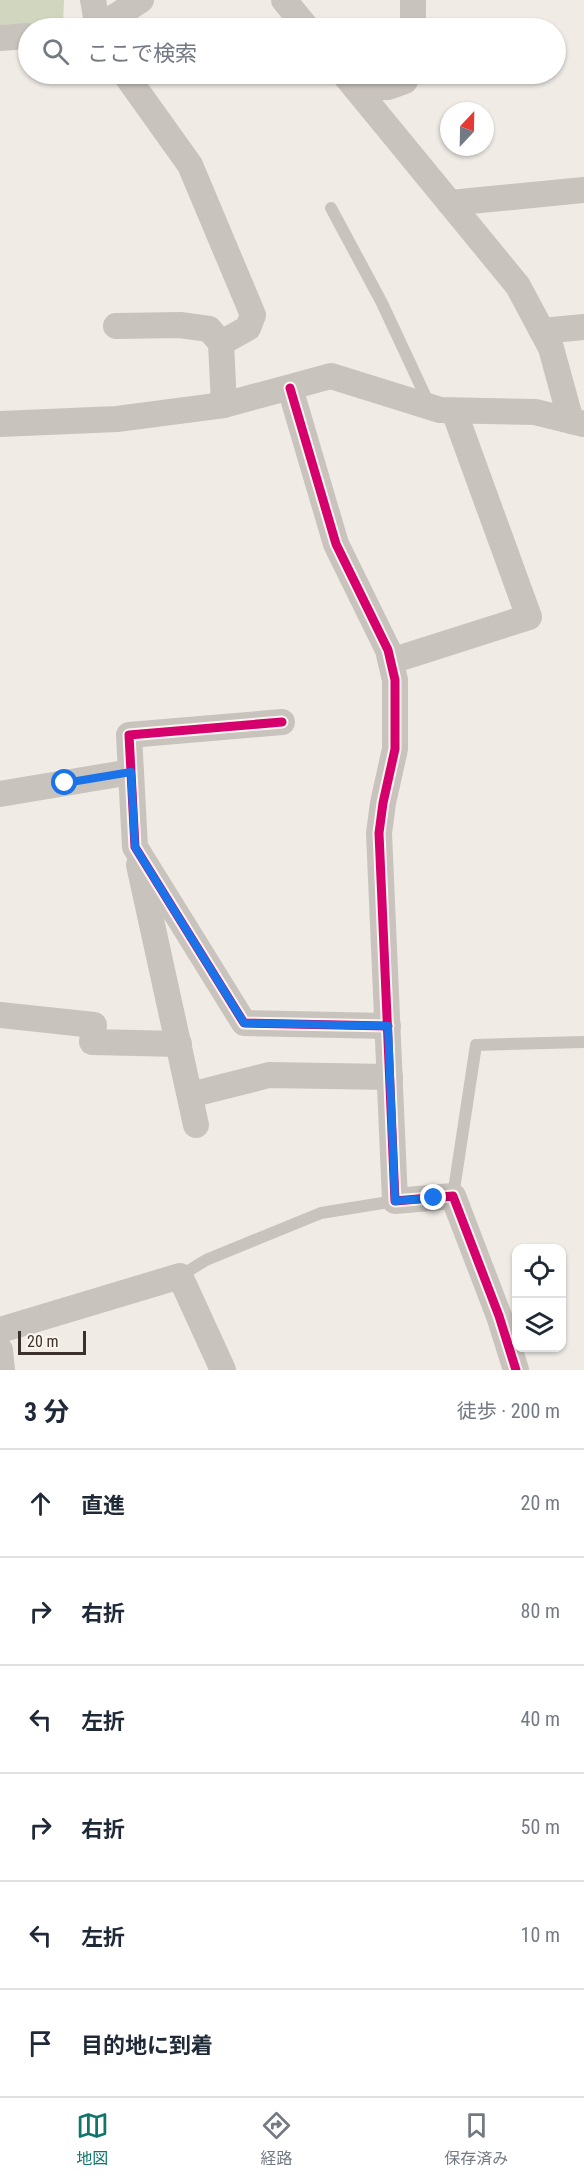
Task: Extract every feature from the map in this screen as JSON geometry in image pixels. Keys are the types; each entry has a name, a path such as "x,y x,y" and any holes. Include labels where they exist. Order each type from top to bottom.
{"street":[{"path":"93,0 96,18"},
{"path":"113,18 141,0"},
{"path":"284,0 299,18"},
{"path":"413,0 413,18"},
{"path":"0,38 18,37"},
{"path":"131,84 190,165 253,315 248,328 221,344"},
{"path":"352,84 518,286 551,348 578,423"},
{"path":"369,84 388,87 396,84"},
{"path":"450,203 584,190"},
{"path":"116,326 180,325 209,329 221,344 224,405"},
{"path":"542,331 584,327"},
{"path":"0,424 117,419 224,405 331,376 442,409 535,412 578,423"},
{"path":"290,388 336,544 388,650 395,680 395,749 382,803 379,833 395,1201 453,1196 499,1316 516,1370"},
{"path":"391,661 529,617 442,409"},
{"path":"196,1125 135,847 129,735 282,722"},
{"path":"0,794 131,772"},
{"path":"135,847 244,1023 388,1026"},
{"path":"0,1015 94,1025 92,1042 178,1044"},
{"path":"190,1095 269,1076 390,1077"},
{"path":"0,1330 180,1276 223,1370"},
{"path":"0,1350 3,1370"}],"lane":[{"path":"331,208 442,409"},
{"path":"453,1196 476,1045 584,1042"},
{"path":"180,1276 206,1260 321,1213 395,1201"}],"green space":[{"path":"0,0 64,0 63,18 18,18 18,24 0,25"}],"cycle path":[{"path":"290,388 336,544 388,650 395,680 395,749 379,833 395,1201 453,1196 499,1316 516,1370"},
{"path":"282,722 129,735 135,847 244,1023 388,1026"}],"route":[{"path":"65,783 131,772 135,847 244,1023 388,1026 395,1201 434,1198"}]}
